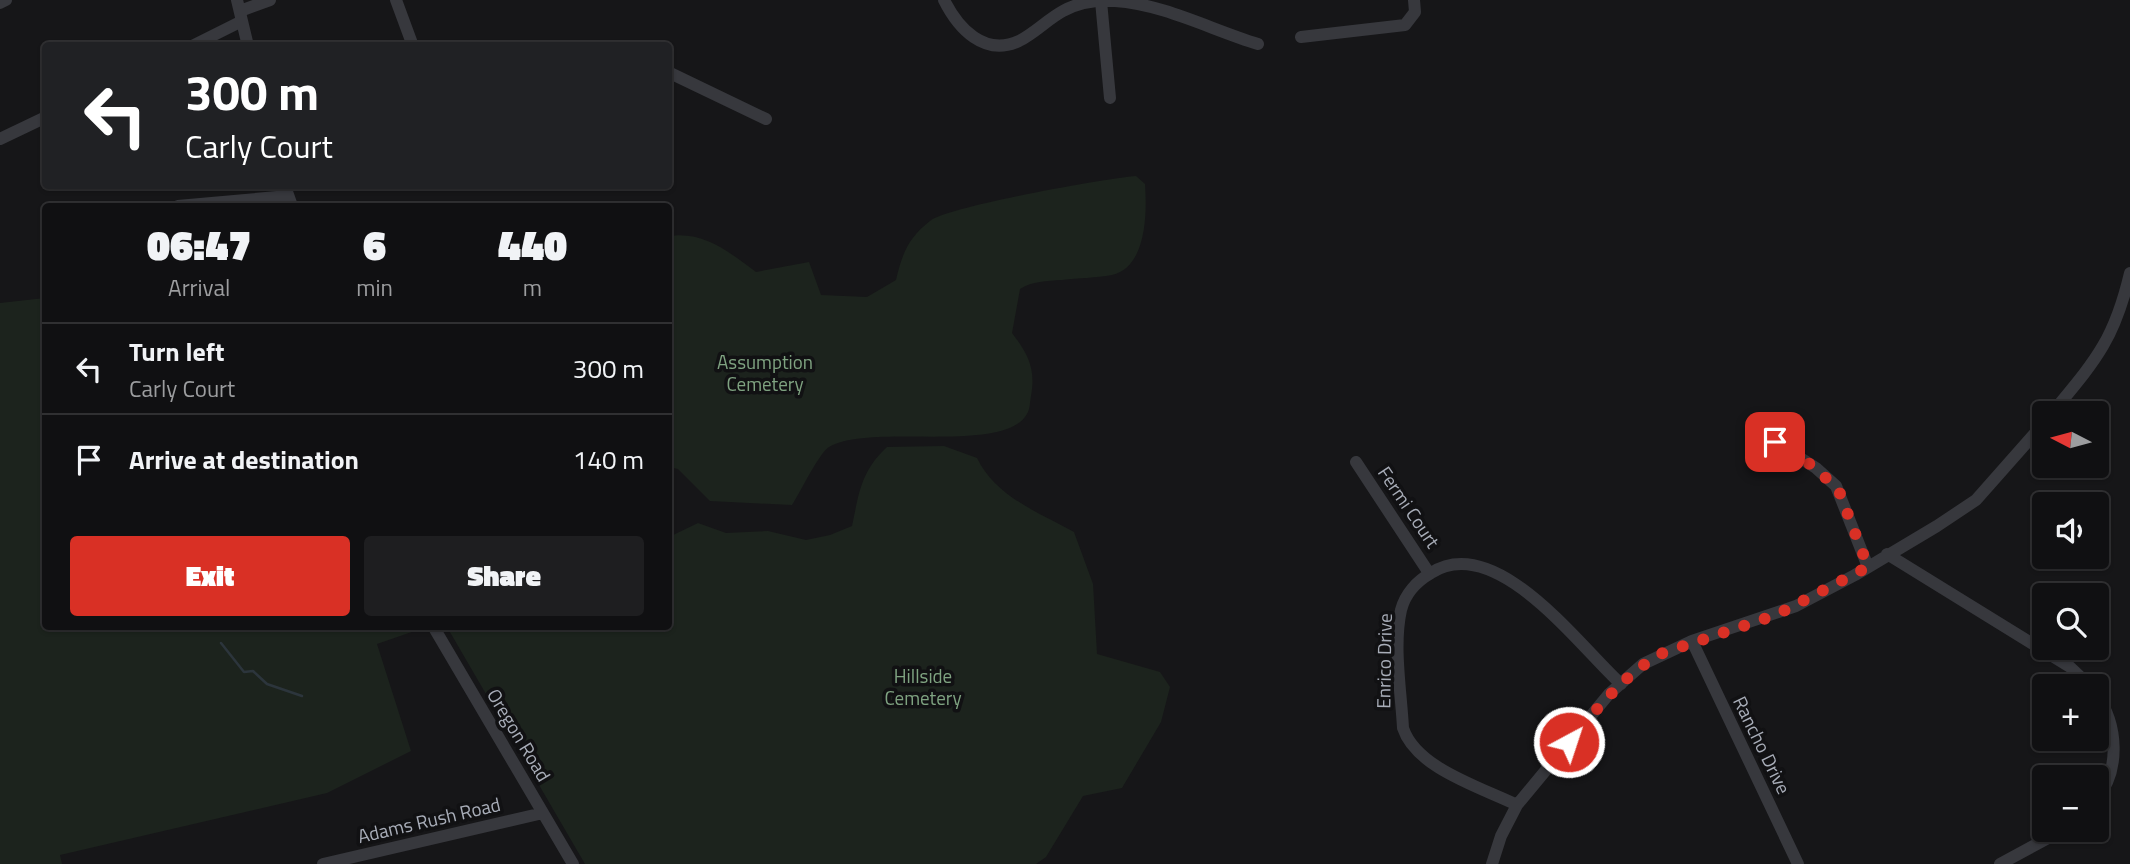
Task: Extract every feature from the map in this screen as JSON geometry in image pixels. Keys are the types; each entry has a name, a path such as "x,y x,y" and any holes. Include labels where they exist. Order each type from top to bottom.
{"street":[{"path":"0,2 6,0"},
{"path":"197,42 239,11 270,0"},
{"path":"396,0 412,42"},
{"path":"943,0 964,31 980,41 1000,45 1017,41 1063,10 1081,3 1101,1 1166,6 1258,44"},
{"path":"1301,37 1405,25 1412,19 1414,0"},
{"path":"1101,1 1110,98"},
{"path":"239,11 247,42"},
{"path":"672,74 766,119"},
{"path":"0,139 42,119"},
{"path":"211,203 288,196"},
{"path":"2062,401 2106,345 2126,309 2130,273"},
{"path":"1755,429 1816,468 1836,486 1868,567"},
{"path":"1492,864 1517,805 1621,684 1652,659 1692,642 1776,615 1868,567 1976,500 2032,437"},
{"name":"Fermi Court","path":"1356,462 1429,573"},
{"path":"1887,554 2077,674"},
{"path":"1429,573 1457,565 1491,569 1546,607 1621,684"},
{"name":"Enrico Drive","path":"1429,573 1406,597 1400,618 1403,727 1406,738 1426,760 1517,805"},
{"name":"Oregon Road","path":"435,630 573,864"},
{"name":"Rancho Drive","path":"1692,642 1798,864"},
{"path":"2109,723 2114,754 2109,779"},
{"name":"Adams Rush Road","path":"323,864 543,813"},
{"path":"2000,864 2041,842"}],"green space":[{"name":"Assumption Cemetery","path":"1136,176 1145,184 1145,223 1138,250 1124,270 1112,275 1040,282 1020,289 1012,333 1029,362 1032,386 1028,412 1016,425 995,433 876,437 849,440 829,447 815,465 792,505 710,501 678,469 672,468 672,236 705,240 756,272 809,262 821,295 867,297 896,280 911,240 930,221 965,208"},
{"path":"42,298 42,630 417,630 377,644 411,751 327,793 60,855 62,864 0,864 0,303"},
{"name":"Hillside Cemetery","path":"944,446 977,458 985,472 1007,493 1032,510 1074,532 1093,584 1097,654 1160,672 1170,687 1161,722 1122,788 1083,796 1046,857 1036,864 585,864 449,630 672,630 672,536 698,523 726,533 768,531 806,540 830,535 852,526 866,474 887,447"}],"waterway":[{"path":"221,643 244,672 253,671 267,684 302,696"}],"route":[{"path":"1569,742 1609,694 1643,664 1660,654 1776,615 1868,567 1836,486 1816,468 1775,442"}]}
